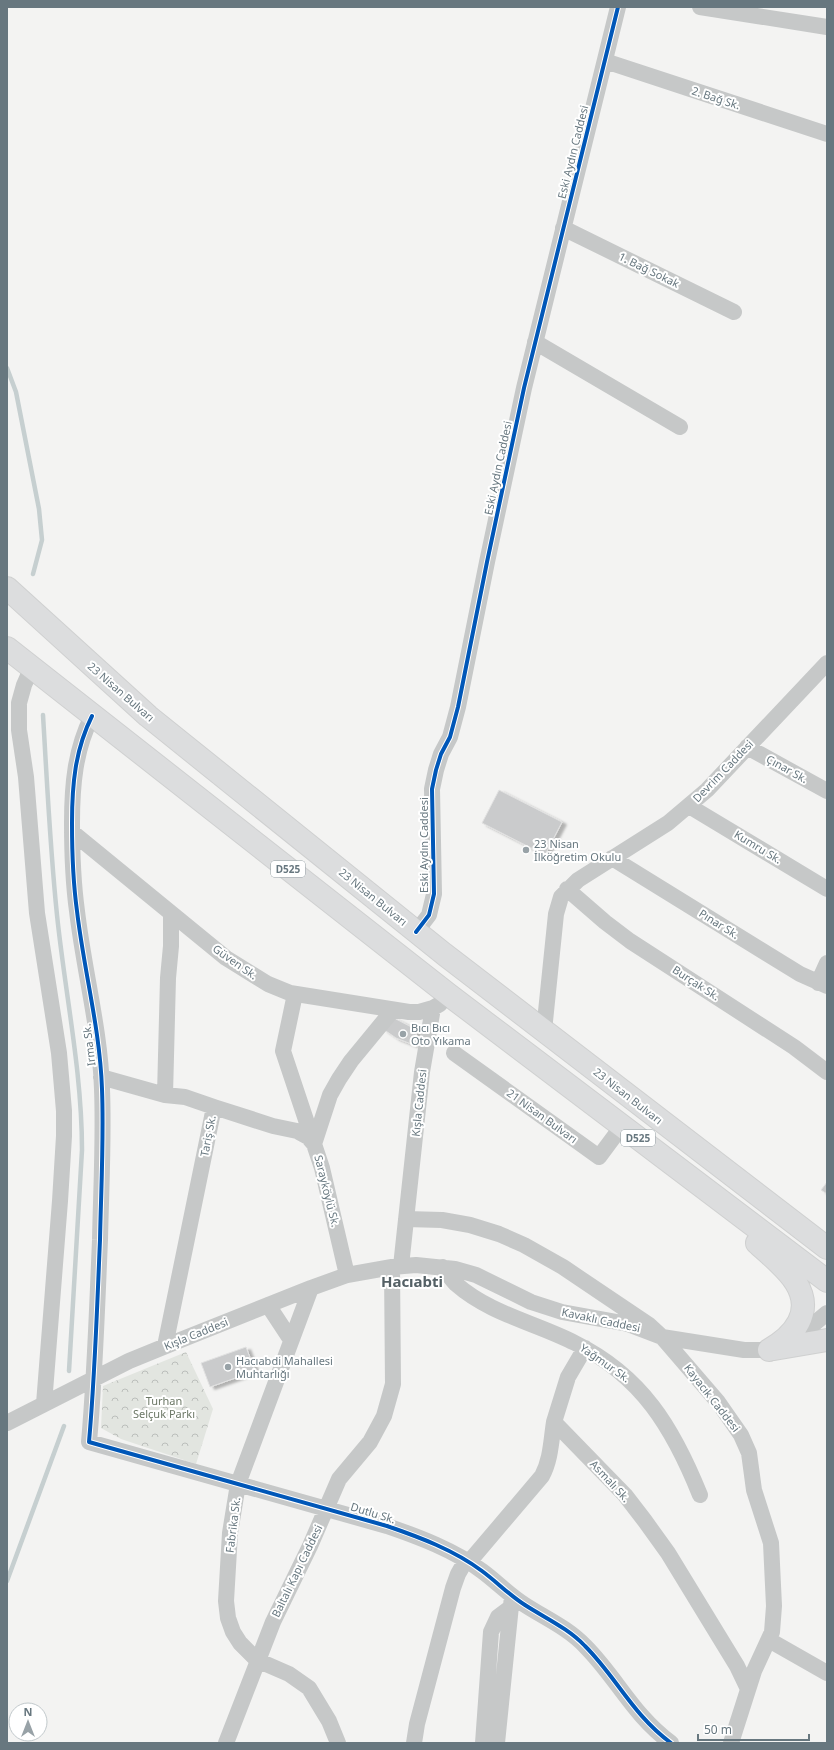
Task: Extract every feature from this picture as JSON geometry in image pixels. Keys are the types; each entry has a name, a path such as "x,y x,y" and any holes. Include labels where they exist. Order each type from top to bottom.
{"highway":[{"name":"23 Nisan Bulvarı","path":"7,588 148,716 416,932 827,1248"},
{"name":"D525","path":"7,648 126,743 441,1002 622,1126 827,1281"},
{"path":"7,657 32,667"},
{"path":"690,1178 792,1277 797,1284 802,1301 802,1309 796,1328 787,1338 769,1350"},
{"path":"769,1350 827,1340"}],"street":[{"name":"Eski Aydın Caddesi","path":"416,932 429,915 434,894 432,789 441,754 454,726 462,692 488,554 535,342 618,7"},
{"path":"700,7 827,27"},
{"name":"2. Bağ Sk.","path":"604,61 827,134"},
{"name":"1. Bağ Sokak","path":"563,228 734,312"},
{"path":"535,342 680,427"},
{"name":"Devrim Caddesi","path":"544,1031 556,914 561,898 567,889 578,880 668,822 689,806 827,663"},
{"path":"32,667 24,685 13,703 19,730 26,777 37,913 59,1053 64,1111 60,1201 44,1404"},
{"name":"Irma Sk.","path":"92,716 86,729 75,766 72,794 72,832 77,912 93,1003 101,1077 103,1131 95,1378"},
{"name":"Çınar Sk.","path":"747,747 827,791"},
{"name":"Kumru Sk.","path":"689,806 827,889"},
{"name":"Güven Sk.","path":"72,832 226,958 279,989 295,994 393,1010 419,1012 441,1002"},
{"name":"Pınar Sk.","path":"612,858 800,974 822,985"},
{"name":"Burçak Sk.","path":"567,889 605,922 630,941 794,1047 827,1072"},
{"path":"165,1095 171,913"},
{"path":"822,985 827,963"},
{"path":"295,994 283,1051 314,1144"},
{"name":"Kışla Caddesi","path":"7,1423 95,1378 165,1346 310,1288 347,1276 397,1266 406,1219 422,1072 441,1002"},
{"name":"Sarayköylü Sk.","path":"347,1276 320,1161 314,1144 330,1096 339,1079 351,1061 393,1010"},
{"name":"21 Nisan Bulvarı","path":"454,1053 599,1157 622,1126"},
{"name":"Tariş Sk.","path":"101,1077 165,1095 185,1097 214,1107 165,1346"},
{"path":"214,1107 272,1126 297,1131 308,1137 314,1144"},
{"name":"Kayacık Caddesi","path":"406,1219 442,1220 470,1225 518,1242 563,1267 616,1304 636,1315 662,1337 718,1402 741,1435 750,1454 754,1490 771,1544 774,1606 773,1623 769,1640 760,1657 748,1689 731,1743"},
{"name":"Kavaklı Caddesi","path":"397,1266 416,1265 443,1267 476,1275 525,1299 548,1308 628,1324 662,1337 744,1350 769,1350 778,1348 798,1337 827,1313"},
{"name":"Baltalı Kapı Caddesi","path":"226,1743 273,1622 327,1509 339,1479 370,1442 378,1429 391,1396 393,1384 397,1266"},
{"name":"Yağmur Sk.","path":"443,1267 455,1283 469,1294 515,1318 574,1342 611,1365 630,1380 645,1396 673,1436 686,1460 700,1495"},
{"name":"Fabrika Sk.","path":"257,1660 240,1643 233,1632 228,1618 226,1580 230,1533 238,1484 310,1288"},
{"path":"268,1305 291,1340"},
{"path":"414,1743 417,1724 458,1574 542,1476 547,1466 554,1422 568,1377 585,1348"},
{"name":"Dutlu Sk.","path":"95,1378 89,1442 327,1509 406,1533 468,1561 483,1571 511,1602 578,1638 595,1657 641,1717 670,1743"},
{"name":"Asmalı Sk.","path":"554,1422 625,1495 645,1521 668,1553 737,1666 748,1689"},
{"path":"482,1743 491,1632 498,1617 511,1602"},
{"path":"497,1743 511,1602"},
{"path":"769,1640 827,1673"},
{"path":"257,1660 289,1674 309,1688 329,1720 338,1743"}],"green space":[{"name":"Turhan Selçuk Parkı","path":"186,1352 213,1409 196,1464 121,1439 101,1428 103,1386"}],"building":[{"path":"499,790 562,822 545,855 482,823"},
{"name":"Bıcı Bıcı Oto Yıkama","path":"394,1018 417,1030 414,1045 396,1038 383,1029"},
{"path":"827,1182 827,1194 821,1190"},
{"name":"Hacıabdi Mahallesi Muhtarlığı","path":"246,1347 255,1371 210,1387 201,1363"}],"waterway":[{"path":"7,368 16,392 39,509 42,540 33,574"},
{"path":"43,715 49,815 60,944 76,1061 81,1120 82,1150 69,1371"},
{"path":"7,1581 64,1426"}],"cycle path":[{"path":"416,932 429,915 434,894 432,789 436,770 441,754 450,737 458,707 524,388 618,7"},
{"path":"92,716 86,729 78,755 74,781 72,823 73,867 76,900 101,1067 103,1108 100,1240 89,1442 387,1526 448,1550 471,1563 508,1593 564,1629 585,1646 635,1708 657,1732 671,1743"}],"place":[{"name":"23 Nisan İlköğretim Okulu","path":"526,850"},
{"name":"Bıcı Bıcı Oto Yıkama","path":"403,1034"},
{"name":"Hacıabdi Mahallesi Muhtarlığı","path":"228,1367"}],"district":[{"name":"Hacıabti","path":"412,1282"}]}
